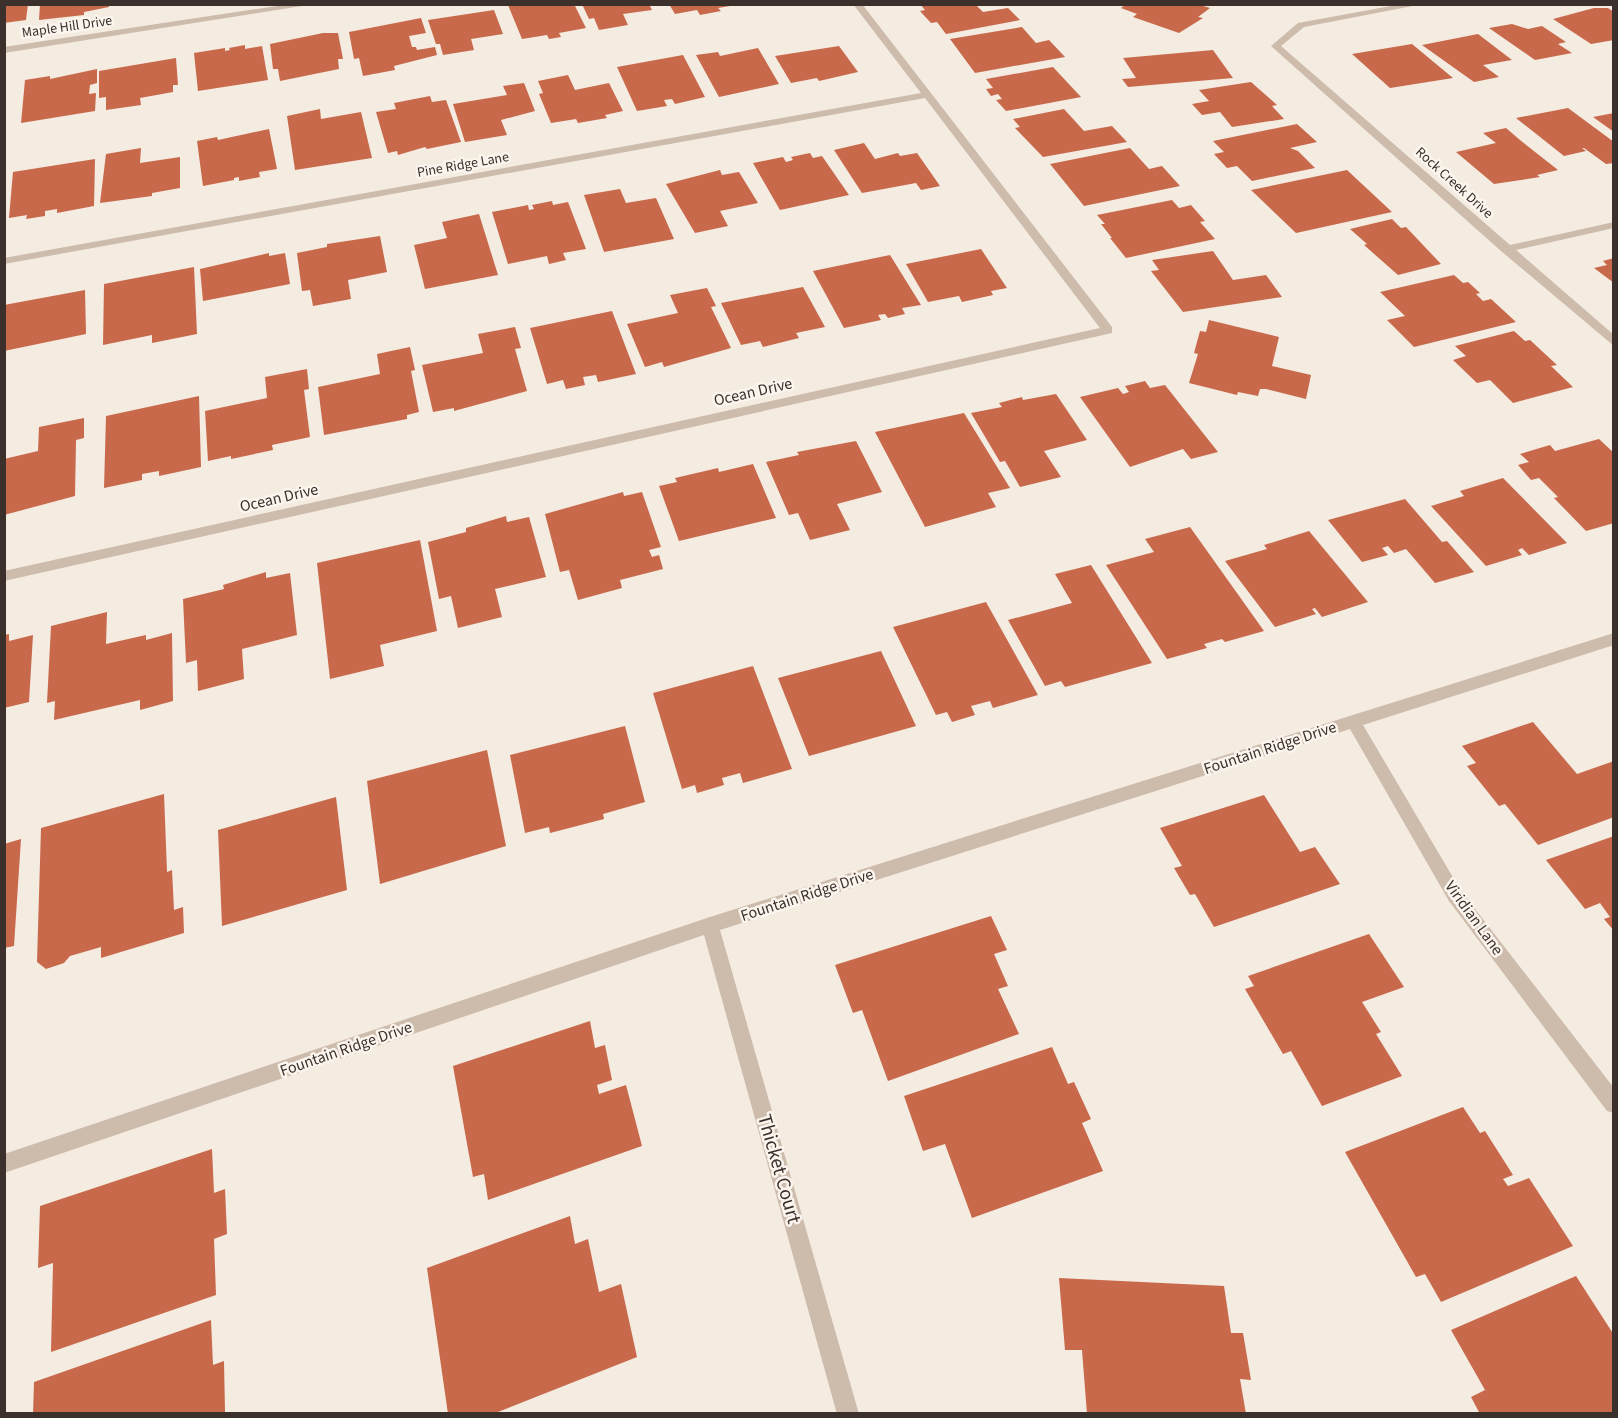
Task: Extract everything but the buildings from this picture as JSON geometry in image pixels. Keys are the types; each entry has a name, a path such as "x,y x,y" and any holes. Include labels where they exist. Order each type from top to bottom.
{"street":[{"name":"Maple Hill Drive","path":"4,50 311,4"},
{"name":"Ocean Drive","path":"4,576 1108,330 857,4"},
{"name":"Rock Creek Drive","path":"1419,4 1301,26 1276,46 1614,342"},
{"name":"Pine Ridge Lane","path":"4,261 926,95"},
{"path":"1506,249 1614,225"},
{"name":"Fountain Ridge Drive","path":"4,1164 710,925 1614,639"},
{"name":"Viridian Lane","path":"1353,721 1455,896 1614,1104"},
{"name":"Thicket Court","path":"710,925 848,1413"}]}
